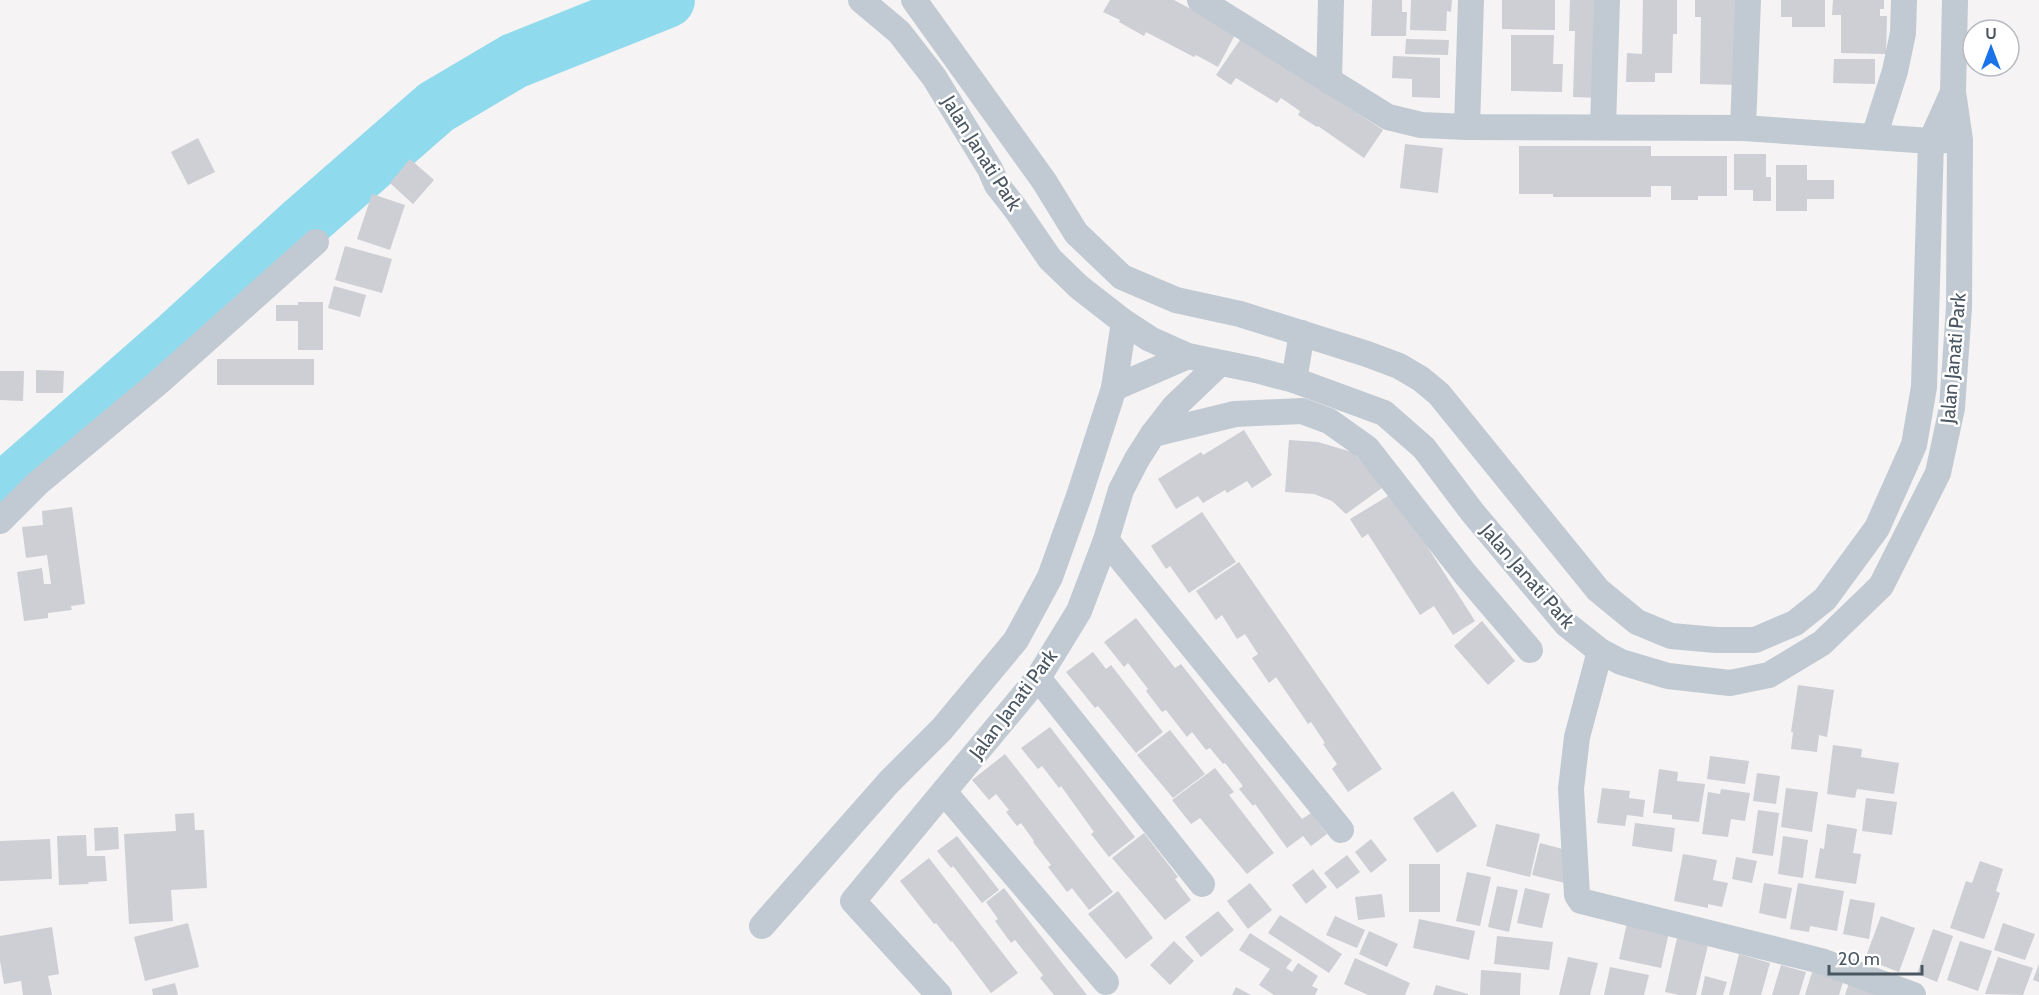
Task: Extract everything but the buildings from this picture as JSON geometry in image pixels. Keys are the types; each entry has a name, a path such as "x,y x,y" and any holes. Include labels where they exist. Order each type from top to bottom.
{"street":[{"name":"Jalan Janati Park","path":"861,0 899,32 934,77 990,169 997,185 1050,259 1079,287 1150,339 1188,356 1294,380 1384,413 1424,447 1473,513 1566,624 1595,666 1621,662 1668,676 1730,683 1769,675 1822,643 1881,586 1938,473 1952,408 1959,307 1960,140 1953,92 1954,0"},
{"path":"914,0 1044,181 1076,234 1122,277 1176,300 1240,314 1399,366 1439,394 1598,590 1637,622 1671,636 1716,640 1755,640 1795,623 1825,599 1877,528 1914,446 1924,387 1931,141 1953,92"},
{"path":"1200,0 1388,117 1420,125 1467,128 1743,128 1931,141 1960,140"},
{"path":"1329,81 1331,0"},
{"path":"1467,128 1471,0"},
{"path":"1603,127 1607,0"},
{"path":"1743,128 1748,0"},
{"path":"1874,137 1895,71 1903,33 1904,0"},
{"path":"1015,208 1044,181"},
{"path":"0,521 38,483 159,382 316,242"},
{"path":"762,926 889,782 942,729 1016,640 1050,577 1114,388 1124,322"},
{"path":"1294,380 1302,333"},
{"path":"1114,388 1188,356"},
{"name":"Jalan Janati Park","path":"939,995 853,901 1038,678 1079,611 1106,540 1121,489 1137,459 1174,407 1220,364"},
{"path":"1153,434 1235,414 1302,411 1329,421 1367,447 1466,574 1530,650"},
{"path":"1106,540 1341,830"},
{"path":"1595,666 1577,737 1572,789 1577,895 1581,901 1821,961 1913,995"},
{"path":"1038,678 1202,884"},
{"path":"944,792 1106,982"}],"waterway":[{"path":"0,493 436,107 514,61 667,0"}]}
